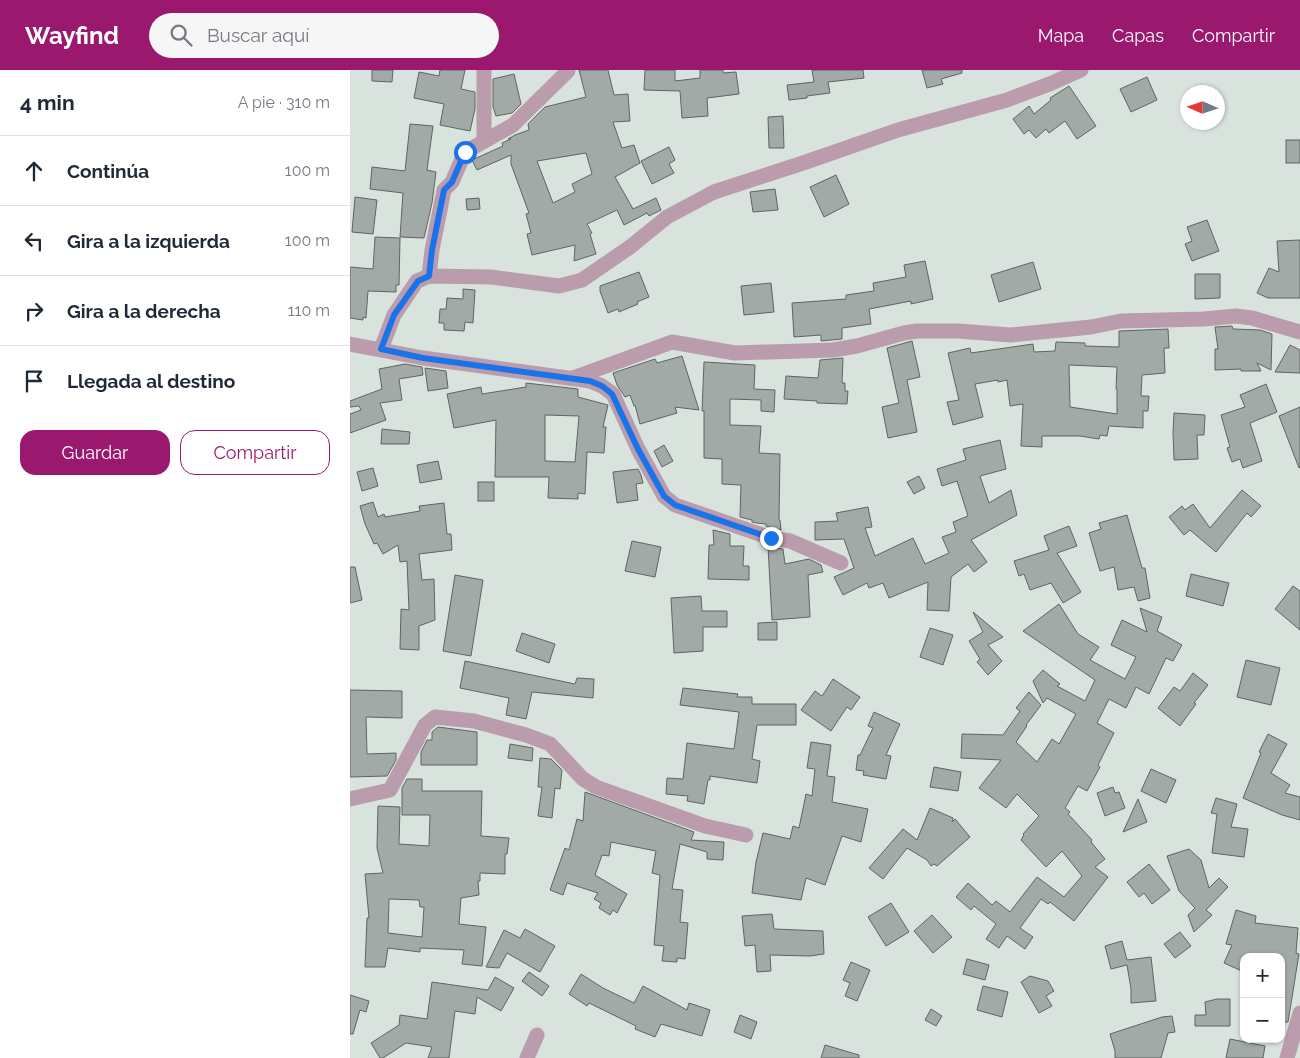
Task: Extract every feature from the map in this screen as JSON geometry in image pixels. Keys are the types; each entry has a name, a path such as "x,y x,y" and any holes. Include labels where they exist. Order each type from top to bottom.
{"street":[{"path":"484,70 484,140"},
{"path":"381,349 394,315 418,281 429,276 491,277 559,286 582,280 630,247 667,216 714,192 898,130 1006,100 1081,70"},
{"path":"429,276 432,250 444,190 452,182 465,152 513,125 568,71"},
{"path":"573,378 672,342 735,354 833,350 917,331 958,331 1011,335 1091,327 1121,320 1204,319 1236,316 1252,318 1300,332"},
{"path":"350,344 423,358 573,378 590,381 602,386 612,394 638,449 664,496 675,505 771,538 790,541 841,563"},
{"path":"350,799 390,790 425,725 436,717 474,722 526,735 550,744 583,779 596,787 705,826 746,835"},
{"path":"1286,1058 1300,1013"},
{"path":"527,1058 537,1035"}],"building":[{"path":"372,70 393,70 392,82 372,81"},
{"path":"440,70 465,70 461,89 475,92 475,109 470,131 440,125 444,104 414,98 419,72 439,76"},
{"path":"579,70 608,70 614,95 628,94 630,121 613,122 622,148 634,145 640,163 615,177 633,209 656,198 661,210 649,216 647,213 624,225 617,210 587,224 592,233 590,234 596,254 574,261 575,245 532,255 527,234 531,233 526,214 529,213 511,164 511,155 477,170 472,160 503,146 502,143 515,135 529,130 528,124 545,107 586,97","holes":["586,153 592,174 572,184 575,192 553,203 537,161"]},
{"path":"645,70 675,70 675,81 700,78 700,70 723,70 723,73 736,72 739,94 707,98 708,116 682,118 680,91 644,90"},
{"path":"812,70 863,70 864,78 828,82 830,93 789,100 787,85 814,82"},
{"path":"922,70 962,70 962,73 941,79 943,84 927,88"},
{"path":"514,74 521,104 512,113 496,116 493,107 493,79"},
{"path":"1147,77 1157,100 1131,112 1120,89"},
{"path":"1069,86 1096,126 1077,139 1065,121 1049,133 1046,129 1036,138 1029,130 1024,134 1013,119 1029,106 1034,114 1051,100 1050,98"},
{"path":"783,116 784,148 769,148 768,117"},
{"path":"410,124 433,126 427,170 436,172 432,203 424,238 400,237 403,193 370,189 372,167 405,171"},
{"path":"1286,140 1300,140 1300,163 1286,163"},
{"path":"669,147 675,160 669,164 674,173 652,184 641,161"},
{"path":"836,175 849,204 824,217 810,187"},
{"path":"775,189 778,210 753,212 750,192"},
{"path":"355,197 377,200 373,234 352,232"},
{"path":"479,198 480,209 467,210 466,199"},
{"path":"1207,220 1219,251 1192,261 1185,244 1192,241 1187,227"},
{"path":"375,237 400,238 399,285 396,285 396,292 368,291 366,318 363,317 363,320 350,318 350,267 373,269"},
{"path":"1300,240 1300,298 1268,298 1257,293 1269,268 1279,272 1277,241"},
{"path":"925,261 933,299 911,304 911,301 869,309 871,324 842,328 842,339 821,341 821,335 794,337 792,303 846,299 846,295 874,291 873,283 906,277 904,265"},
{"path":"1033,262 1041,289 999,302 991,275"},
{"path":"639,272 649,297 619,312 618,309 608,313 600,286"},
{"path":"1195,274 1220,274 1220,298 1195,299"},
{"path":"771,283 774,312 744,315 741,286"},
{"path":"463,289 475,290 473,323 465,322 464,331 444,330 444,323 439,323 440,309 446,309 447,298 463,299"},
{"path":"1232,326 1233,329 1260,330 1272,334 1271,370 1257,363 1261,371 1241,371 1241,369 1215,370 1215,349 1218,349 1215,327"},
{"path":"1168,329 1169,348 1164,348 1165,373 1142,375 1141,396 1149,396 1148,411 1143,411 1143,428 1109,426 1107,436 1100,435 1099,439 1080,436 1042,436 1042,447 1021,446 1023,404 1010,406 1007,380 975,384 983,417 953,425 947,402 959,400 948,353 970,348 971,353 1033,344 1034,352 1055,351 1056,342 1085,343 1085,346 1119,347 1119,331","holes":["1069,365 1117,367 1117,414 1070,407"]},
{"path":"912,341 920,377 907,380 917,432 888,438 882,407 899,403 887,348"},
{"path":"1290,345 1300,350 1300,373 1275,372"},
{"path":"682,356 699,410 675,407 677,413 640,424 630,395 625,397 617,385 613,373 655,359 657,363"},
{"path":"843,358 842,383 845,383 845,391 848,391 847,404 784,399 786,376 818,378 820,360"},
{"path":"704,362 755,365 754,389 775,390 774,412 761,411 761,400 730,399 730,425 761,426 759,453 780,454 779,520 781,530 740,517 741,485 722,484 722,459 704,458 704,411 702,411"},
{"path":"405,364 422,367 423,375 399,379 402,400 380,403 386,420 350,433 350,414 361,410 359,406 350,407 350,401 382,389 379,369"},
{"path":"425,368 446,371 448,388 428,391"},
{"path":"526,383 578,389 578,397 608,405 603,427 606,427 604,453 587,452 585,494 578,493 578,499 548,498 549,477 495,477 496,420 454,428 447,394 481,387 482,394 526,387","holes":["545,415 579,416 575,462 545,461"]},
{"path":"1266,384 1277,412 1250,423 1262,461 1243,468 1240,459 1232,462 1227,448 1230,447 1221,415 1245,407 1240,395"},
{"path":"1300,407 1300,467 1299,468 1279,416"},
{"path":"1174,413 1205,415 1204,435 1197,435 1198,459 1174,460"},
{"path":"382,429 410,432 409,444 381,444"},
{"path":"1000,440 1006,469 980,476 989,503 1011,490 1017,515 971,540 987,562 974,572 968,564 951,577 949,611 927,610 928,582 889,598 883,583 869,588 867,583 843,595 834,577 854,568 844,539 815,540 815,522 838,521 836,513 868,507 872,527 865,528 875,556 913,538 925,564 949,553 942,537 956,532 953,522 968,516 957,481 942,486 937,469 966,460 963,449"},
{"path":"664,445 673,461 662,467 654,451"},
{"path":"438,461 442,479 420,483 417,465"},
{"path":"373,468 378,486 362,491 357,472"},
{"path":"638,469 643,483 636,484 638,500 617,503 613,472"},
{"path":"919,476 925,488 914,494 907,482"},
{"path":"478,482 494,482 494,501 478,501"},
{"path":"1242,490 1261,506 1251,517 1247,513 1216,552 1190,530 1184,535 1169,517 1182,506 1185,510 1193,504 1210,528"},
{"path":"373,502 378,517 384,514 385,517 420,511 419,506 444,503 447,534 451,534 452,550 419,554 422,580 434,579 435,620 419,626 419,650 400,649 401,609 409,610 407,561 400,562 398,545 383,554 377,543 374,544 365,524 360,506"},
{"path":"1127,515 1142,568 1145,568 1150,598 1138,601 1134,587 1118,590 1114,567 1100,571 1089,533 1101,529 1099,523"},
{"path":"1069,526 1077,546 1057,553 1081,592 1063,603 1051,583 1030,590 1024,574 1019,576 1014,561 1049,550 1044,536"},
{"path":"713,530 730,534 730,546 744,546 743,566 749,566 749,580 708,579 709,545 714,545"},
{"path":"632,541 661,547 655,577 625,571"},
{"path":"768,547 783,549 785,564 809,559 821,565 823,572 808,575 810,617 772,620"},
{"path":"350,567 355,567 362,600 350,603"},
{"path":"1191,574 1229,583 1223,606 1186,596"},
{"path":"455,575 483,580 471,656 443,651"},
{"path":"1293,586 1300,591 1300,630 1275,609"},
{"path":"701,596 702,611 727,611 727,627 703,627 703,651 674,653 671,598"},
{"path":"1059,604 1078,634 1099,647 1090,660 1125,679 1136,657 1111,645 1122,620 1147,632 1140,608 1162,617 1157,631 1182,645 1173,661 1166,658 1149,694 1136,687 1126,708 1109,699 1097,723 1114,733 1098,765 1100,767 1087,791 1078,786 1065,808 1105,859 1095,867 1108,877 1074,921 1050,902 1048,904 1041,899 1020,928 1033,937 1025,949 1007,936 999,948 986,939 996,924 974,906 971,910 956,897 968,883 992,905 996,901 1010,912 1037,877 1064,897 1082,876 1062,851 1046,867 1021,840 1023,834 1039,816 1017,794 1006,808 979,788 1001,760 961,758 962,734 1003,735 1020,711 1016,708 1029,692 1041,705 1016,742 1037,762 1052,739 1059,744 1076,714 1047,698 1043,703 1033,681 1043,670 1060,684 1057,686 1085,701 1095,680 1023,631"},
{"path":"973,612 1003,637 988,645 1002,661 988,675 977,662 980,659 969,641 983,632"},
{"path":"777,622 777,640 758,640 758,623"},
{"path":"930,628 953,635 943,665 920,657"},
{"path":"522,633 555,644 549,663 516,651"},
{"path":"1246,660 1280,668 1271,705 1237,697"},
{"path":"465,661 575,684 577,678 594,679 593,698 532,692 526,719 506,715 509,698 460,688"},
{"path":"1193,673 1208,685 1180,726 1158,708 1174,687 1180,691"},
{"path":"833,679 860,697 851,710 847,707 831,731 801,710 815,691 822,696"},
{"path":"683,688 738,694 737,697 752,697 752,704 796,704 796,725 757,725 752,759 760,761 757,783 710,776 704,804 687,801 688,796 666,794 667,778 683,779 687,743 734,749 739,712 680,705"},
{"path":"350,690 402,691 402,718 366,717 367,754 396,753 396,760 387,776 350,777"},
{"path":"874,712 900,724 886,755 891,756 886,779 863,775 864,771 856,770 858,755 860,755 873,728 868,726"},
{"path":"438,727 477,732 477,765 421,765 421,752 427,740 432,740 432,732"},
{"path":"1268,734 1287,744 1271,773 1290,785 1285,793 1300,797 1300,820 1282,815 1243,798 1261,753 1259,752"},
{"path":"811,742 831,745 827,776 835,777 832,802 868,809 861,842 842,836 825,885 806,878 801,900 752,893 756,862 763,833 790,839 793,826 799,828 806,794 812,796 815,769 807,768"},
{"path":"510,744 533,748 532,761 508,758"},
{"path":"540,758 551,759 562,770 560,789 555,788 552,818 538,816 542,787 538,787"},
{"path":"934,767 961,772 958,791 930,787"},
{"path":"1151,769 1176,780 1166,803 1141,791"},
{"path":"407,779 422,779 422,791 482,791 481,836 509,838 507,854 505,854 505,874 480,873 480,881 478,881 479,895 461,898 459,924 486,927 482,966 462,964 464,950 420,948 420,952 388,948 385,967 365,967 367,918 369,918 365,874 383,873 377,848 378,806 400,807 399,844 429,846 430,815 402,815 402,788","holes":["389,899 419,900 420,907 424,907 422,937 388,933"]},
{"path":"1113,787 1115,793 1119,792 1125,808 1105,816 1097,793"},
{"path":"585,792 694,832 691,840 724,842 723,860 707,859 707,852 680,844 672,889 683,890 680,922 688,923 685,959 677,958 677,962 662,961 664,946 654,945 660,875 652,873 656,851 611,842 609,856 602,855 595,875 627,894 617,913 613,910 610,915 599,908 601,903 594,899 598,893 567,883 563,895 550,890 565,848 569,850 577,819 583,821"},
{"path":"1216,798 1237,804 1231,827 1248,829 1244,857 1212,853 1217,814 1211,813"},
{"path":"1138,799 1147,822 1123,832"},
{"path":"930,808 953,818 952,822 955,819 970,837 937,866 934,864 931,866 927,860 907,848 883,879 869,868 903,829 917,840"},
{"path":"1189,849 1201,860 1209,888 1219,878 1228,887 1206,910 1212,915 1194,932 1188,915 1195,908 1179,891 1167,856"},
{"path":"1149,864 1170,890 1152,904 1144,893 1139,897 1127,882"},
{"path":"891,903 909,932 886,946 868,917"},
{"path":"1236,910 1256,916 1255,923 1298,928 1296,953 1299,954 1288,1022 1285,1022 1285,953 1240,953 1240,970 1224,963 1232,945 1226,944"},
{"path":"772,914 774,929 823,931 824,954 810,956 770,955 771,971 757,972 755,945 745,946 742,916"},
{"path":"932,915 952,937 933,953 914,931"},
{"path":"525,929 555,946 540,972 507,953 499,968 486,967 504,930 520,938"},
{"path":"1180,932 1191,946 1175,958 1164,944"},
{"path":"1122,941 1127,960 1151,957 1156,1001 1131,1003 1127,965 1111,969 1105,946"},
{"path":"967,959 989,965 985,980 963,974"},
{"path":"851,962 870,970 857,1001 845,996 850,983 843,980"},
{"path":"529,972 549,986 542,996 522,981"},
{"path":"581,974 603,988 634,1003 643,986 687,1010 689,1003 710,1010 702,1036 661,1024 655,1037 635,1029 636,1026 589,1003 587,1006 569,994"},
{"path":"1030,976 1048,981 1054,991 1046,996 1052,1006 1039,1013 1021,982"},
{"path":"495,977 514,988 501,1011 477,997 475,1014 455,1011 449,1058 428,1058 432,1047 406,1043 380,1058 371,1043 399,1025 400,1015 427,1019 432,982 488,990"},
{"path":"983,986 1008,992 1002,1017 977,1010"},
{"path":"350,995 369,1001 366,1012 360,1010 353,1034 350,1034"},
{"path":"1217,999 1230,999 1230,1026 1195,1026 1195,1015 1206,1015 1205,1002"},
{"path":"931,1009 942,1016 936,1026 925,1020"},
{"path":"740,1015 757,1022 751,1039 734,1032"},
{"path":"1172,1016 1175,1032 1168,1033 1161,1058 1115,1058 1110,1034 1162,1017"},
{"path":"1230,1039 1240,1041 1240,1043 1265,1046 1263,1058 1226,1058"},
{"path":"825,1045 859,1055 859,1058 821,1058"}],"route":[{"path":"465,152 452,182 444,190 432,250 429,276 418,281 394,315 381,349 423,358 590,381 602,386 612,394 638,449 664,496 675,505 771,538"}]}
